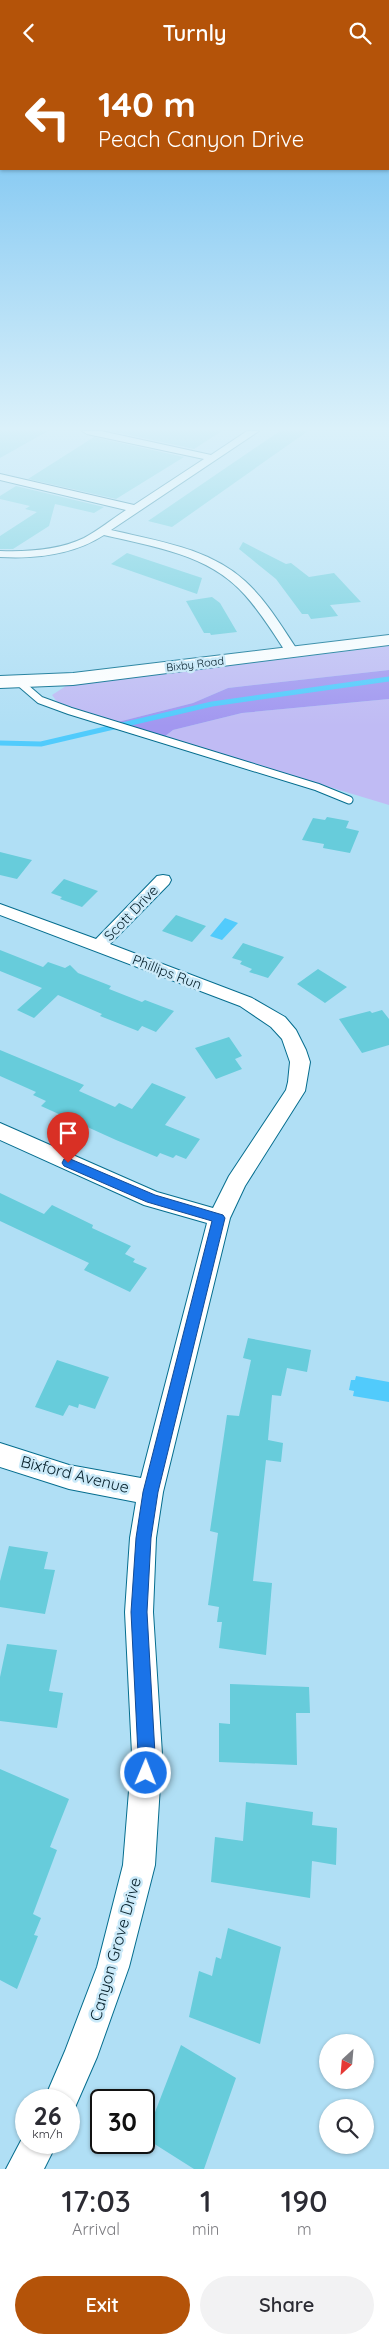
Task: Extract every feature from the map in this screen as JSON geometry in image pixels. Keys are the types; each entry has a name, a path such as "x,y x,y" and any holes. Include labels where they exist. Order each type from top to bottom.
{"street":[{"path":"0,554 30,554 60,550 88,540 105,529"},
{"path":"102,531 190,554 220,567 232,575 249,593 292,651"},
{"name":"Bixby Road","path":"0,682 98,676 292,651 389,641"},
{"name":"Scott Drive","path":"99,947 163,880"},
{"name":"Phillips Run","path":"0,909 246,1002 278,1022 289,1035 297,1050 300,1073"},
{"name":"Canyon Grove Drive","path":"66,2089 84,2049 113,1967 139,1865 147,1754 139,1612 143,1538 150,1492 219,1218 247,1164 295,1091 300,1073"},
{"path":"0,1131 152,1199 219,1218"},
{"name":"Bixford Avenue","path":"0,1455 69,1477 150,1492"},
{"path":"24,2169 33,2154"}],"lane":[{"path":"19,682 40,700 110,724 317,787 349,801"}],"shaded area":[{"path":"389,646 389,670 228,688 193,703 114,723 61,707 52,695 66,686"},
{"path":"389,670 389,699 242,713 173,730 164,737 114,723 193,703 228,688"},
{"path":"389,699 389,805 164,737 173,730 242,713"}],"water":[{"path":"225,918 238,923 222,940 210,936"},
{"path":"356,1376 389,1382 389,1402 353,1396 354,1391 349,1390 351,1380 355,1380"}],"building":[{"path":"11,529 44,529 13,549 0,549 0,536"},
{"path":"243,542 286,564 291,563 309,577 334,573 361,602 330,605 338,616 311,619 308,614 302,614 276,579 239,549"},
{"path":"127,553 202,578 197,594 111,564"},
{"path":"212,597 220,603 237,632 211,635 210,633 204,633 186,601"},
{"path":"327,817 349,821 346,828 359,831 350,853 323,848 324,844 302,840 313,818 325,820"},
{"path":"0,852 32,860 17,879 0,875"},
{"path":"64,879 98,891 82,907 60,899 62,897 51,893"},
{"path":"176,915 206,926 192,942 162,931"},
{"path":"243,943 284,957 268,978 249,972 252,969 240,964 242,961 232,958"},
{"path":"0,950 43,967 48,962 65,968 70,965 78,973 111,986 109,989 142,1002 145,1000 174,1011 156,1032 142,1026 138,1031 100,1016 102,1014 58,995 34,1018 17,1010 42,988 0,971"},
{"path":"318,969 347,987 325,1003 297,984"},
{"path":"382,1010 389,1019 389,1045 362,1053 339,1019"},
{"path":"229,1037 242,1056 235,1059 242,1069 216,1079 195,1048"},
{"path":"0,1050 84,1085 79,1091 115,1107 119,1103 132,1109 152,1083 186,1097 165,1125 200,1139 186,1159 176,1155 173,1158 160,1153 157,1157 116,1140 41,1106 46,1101 33,1095 36,1092 0,1076"},
{"path":"0,1193 44,1214 52,1205 93,1225 92,1228 131,1246 125,1254 135,1259 133,1262 147,1268 130,1292 84,1270 89,1263 0,1221"},
{"path":"248,1338 311,1350 307,1372 287,1368 281,1396 272,1395 268,1440 283,1443 281,1462 266,1460 253,1581 272,1583 266,1655 219,1648 222,1622 217,1622 219,1607 208,1605 218,1533 210,1531 227,1415 239,1416 251,1360 243,1358"},
{"path":"57,1360 109,1377 95,1409 79,1404 78,1408 69,1405 63,1416 35,1407"},
{"path":"9,1546 48,1552 44,1569 55,1570 45,1614 0,1607 0,1581"},
{"path":"7,1644 57,1650 49,1691 63,1693 57,1728 0,1721 0,1677"},
{"path":"230,1684 309,1687 310,1713 296,1713 297,1765 219,1762 219,1723 230,1724"},
{"path":"0,1769 69,1799 50,1847 57,1850 33,1914 41,1918 34,1935 38,1936 17,1989 0,1980"},
{"path":"246,1802 313,1812 312,1825 337,1828 336,1865 312,1861 310,1898 211,1882 215,1837 243,1841"},
{"path":"228,1928 281,1947 260,2044 189,2017 199,1971 212,1976 216,1957 221,1959"},
{"path":"181,2045 236,2078 204,2169 194,2169 155,2144 155,2112"}],"waterway":[{"path":"0,743 41,744 212,704 389,679"}],"route":[{"path":"68,1163 152,1199 219,1218 150,1492 143,1538 139,1612 147,1754 146,1773"}]}
